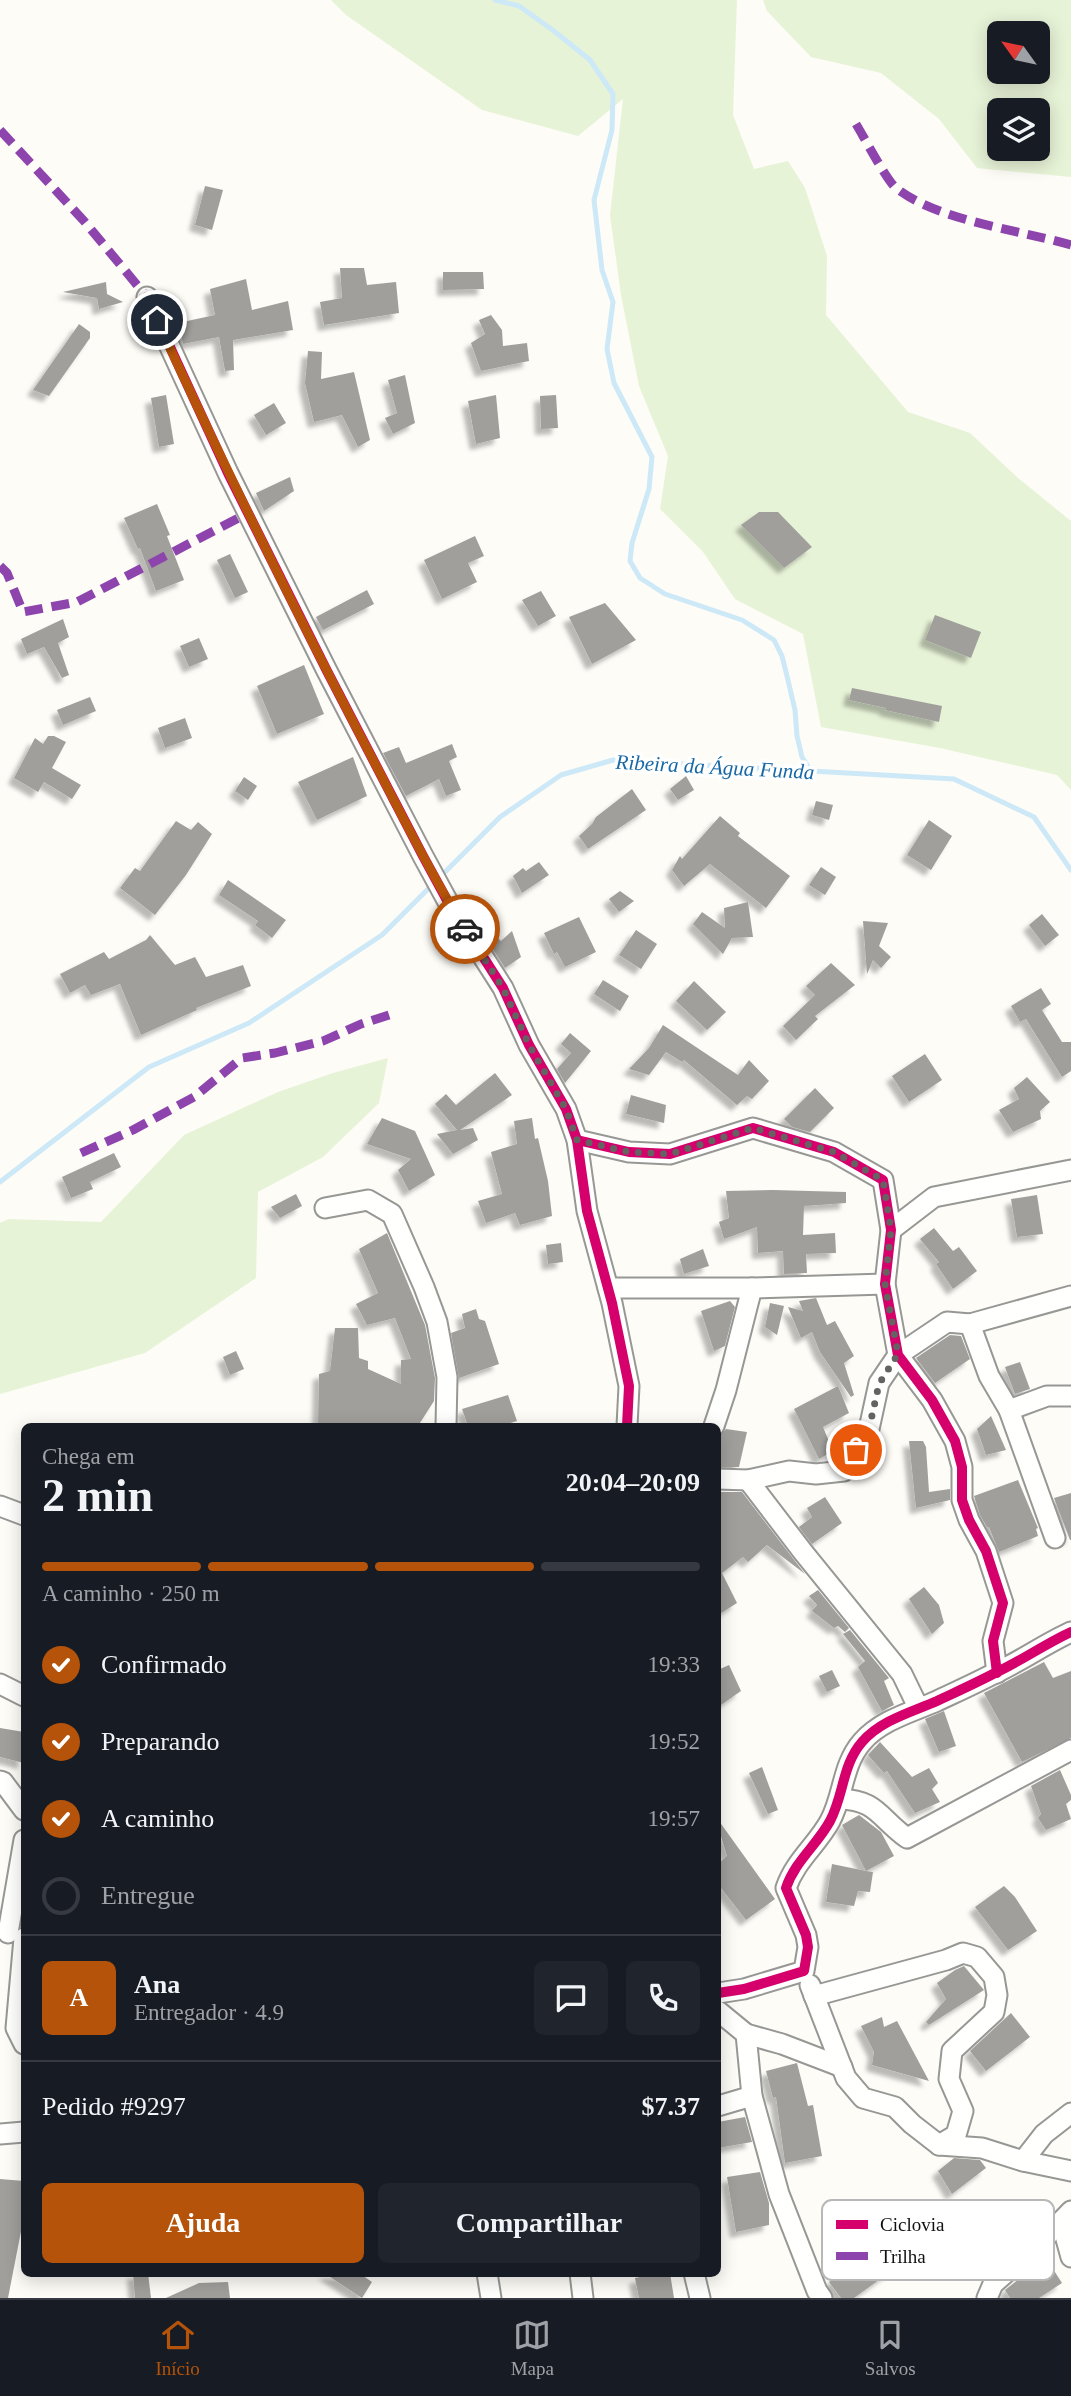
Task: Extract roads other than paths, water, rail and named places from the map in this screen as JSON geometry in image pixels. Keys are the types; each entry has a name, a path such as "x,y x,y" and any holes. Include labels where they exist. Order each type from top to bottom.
{"street":[{"path":"147,297 228,473 317,652 448,902 503,988 529,1045 566,1109 577,1140 587,1212 608,1288 629,1386 627,1423"},
{"path":"577,1140 629,1152 670,1154 753,1128 834,1152 883,1180 891,1230 885,1284 898,1354 932,1400 955,1441 962,1467 962,1500 969,1520 986,1551 1003,1603 993,1641 997,1673"},
{"path":"891,1230 934,1197 1071,1170"},
{"path":"325,1208 368,1200 392,1213 437,1322 447,1377 446,1423"},
{"path":"608,1288 885,1284"},
{"path":"715,1423 752,1288"},
{"path":"721,1479 748,1480 789,1471 816,1474 844,1471 869,1429 879,1384 898,1354 947,1322 970,1324 1071,1296"},
{"path":"970,1324 989,1376 1009,1410 1055,1538"},
{"path":"1009,1410 1047,1396 1071,1396"},
{"path":"748,1480 902,1675 918,1707"},
{"path":"0,1506 21,1513"},
{"path":"1071,1632 997,1673 918,1707 863,1741 849,1761 830,1822 800,1860 786,1888 806,1935 808,1947 804,1971 846,2078 863,2098 895,2107 939,2145 982,2148 1023,2161 1071,2171"},
{"path":"839,1800 856,1800 871,1805 891,1827 907,1838 1071,1750"},
{"path":"0,1781 21,1806"},
{"path":"21,1868 14,1934 16,2028 21,2038"},
{"path":"814,1996 963,1953 977,1957 994,1977 998,1995 994,2012 952,2051 949,2079 963,2110 956,2135 939,2145"},
{"path":"721,1993 744,1989 804,1971"},
{"path":"721,2013 746,2034 782,2043 842,2067"},
{"path":"746,2034 752,2096 779,2194 822,2298"},
{"path":"721,2105 752,2096"},
{"path":"1023,2161 1044,2134 1071,2113"},
{"path":"0,2134 21,2132"},
{"path":"1054,2229 1071,2211"},
{"path":"1071,2224 1066,2239 1071,2257"},
{"path":"488,2277 491,2298"},
{"path":"580,2277 583,2298"},
{"path":"695,2277 700,2298"},
{"path":"987,2298 998,2280"}],"waterway":[{"path":"495,0 519,6 554,31 590,60 613,94 612,130 594,200 602,270 613,302 607,349 614,383 652,457 649,489 632,543 630,561 640,578 665,594 742,620 774,640 787,676 802,757 811,771"},
{"name":"Ribeira da Água Funda","path":"440,877 500,817 561,775 613,760 954,779 1034,817 1071,870"},
{"name":"Ribeira da Água Funda","path":"0,1182 149,1067 249,1023 382,935 433,884"}]}
